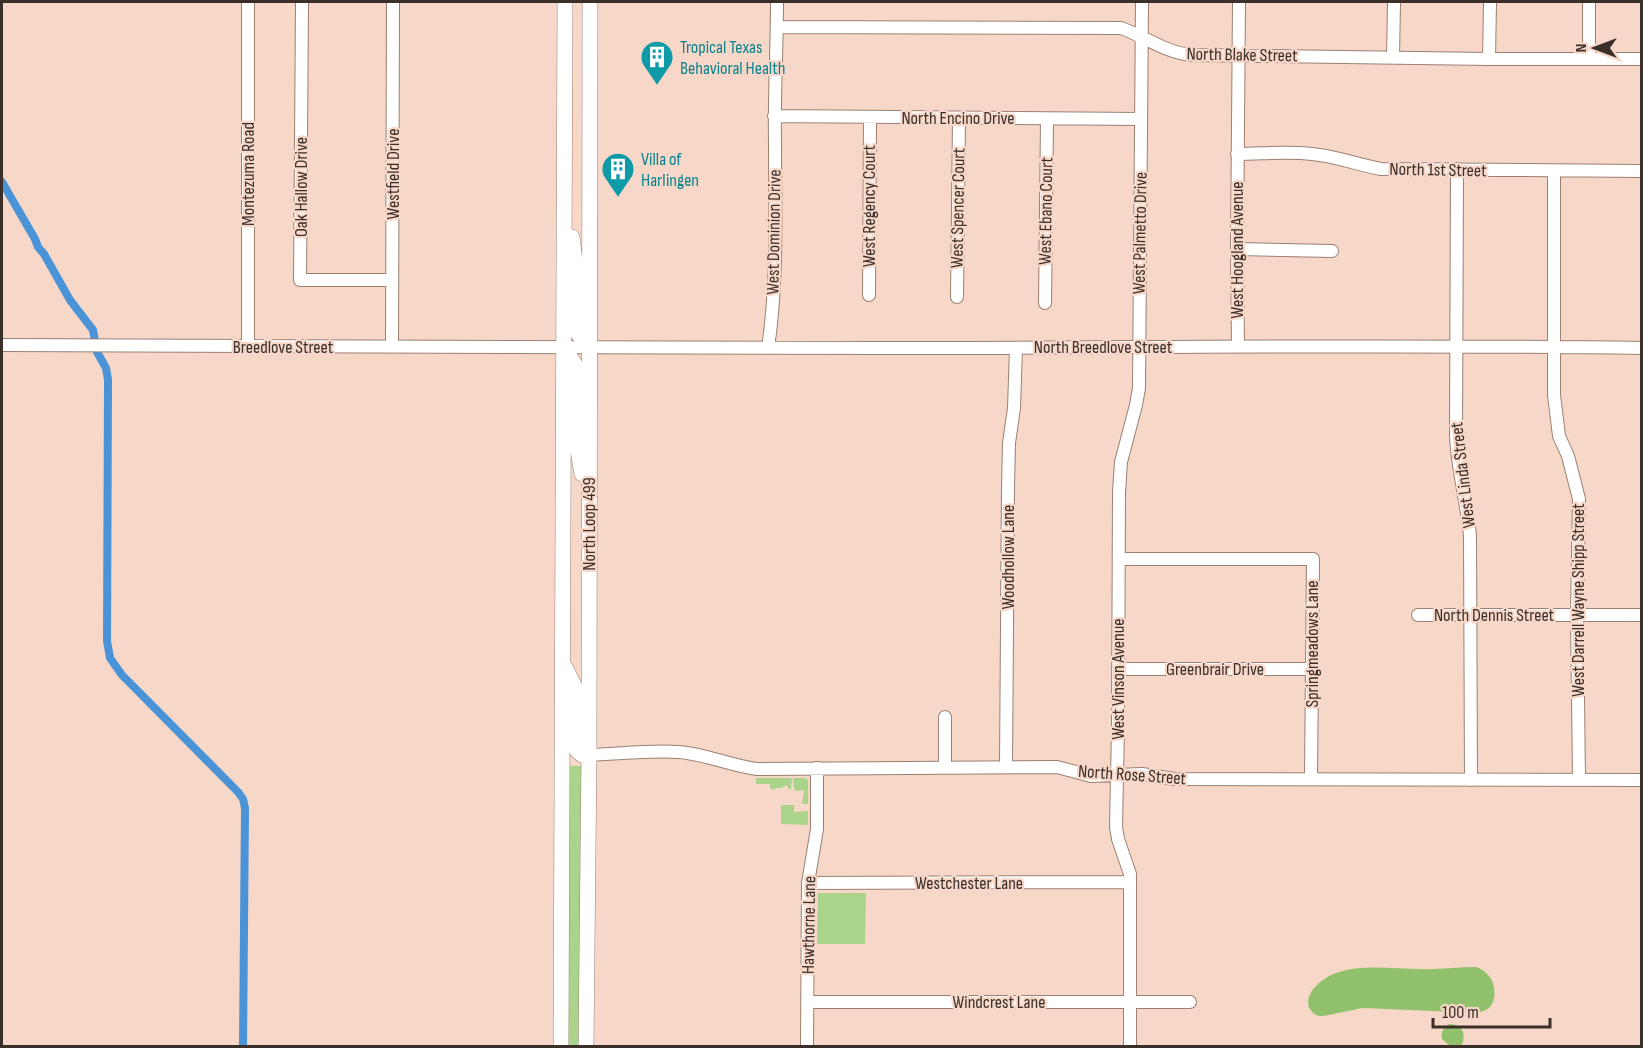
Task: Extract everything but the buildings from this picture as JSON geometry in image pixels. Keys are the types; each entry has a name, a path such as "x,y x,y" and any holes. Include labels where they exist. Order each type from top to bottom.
{"main road":[{"name":"North Loop 499","path":"561,1047 565,2"},
{"name":"North Loop 499","path":"586,1047 589,754 590,2"},
{"path":"565,196 576,269 576,331 589,348"},
{"path":"565,348 576,366 575,432 589,506"},
{"path":"563,665 574,685 577,751 582,755 589,754"}],"street":[{"name":"Montezuma Road","path":"248,2 248,346"},
{"name":"Oak Hallow Drive","path":"302,2 300,280 392,280"},
{"name":"Westfield Drive","path":"392,347 393,2"},
{"name":"West Dominion Drive","path":"768,348 775,273 774,116 777,2"},
{"name":"West Palmetto Drive","path":"1139,347 1142,2"},
{"name":"West Hoogland Avenue","path":"1238,346 1239,2"},
{"path":"1393,58 1394,2"},
{"path":"1489,59 1490,2"},
{"path":"1589,2 1589,59"},
{"name":"North Blake Street","path":"777,27 1122,28 1179,54 1641,59"},
{"name":"North Encino Drive","path":"774,116 1141,119"},
{"name":"West Regency Court","path":"868,295 870,118"},
{"name":"West Spencer Court","path":"957,297 959,118"},
{"name":"West Ebano Court","path":"1045,303 1047,119"},
{"name":"North 1st Street","path":"1237,154 1311,154 1329,156 1381,169 1641,171"},
{"name":"West Linda Street","path":"1457,169 1456,451 1470,528 1471,780"},
{"name":"West Darrell Wayne Shipp Street","path":"1554,171 1554,395 1559,436 1568,456 1578,499 1579,779"},
{"path":"1237,249 1332,251"},
{"name":"Breedlove Street","path":"2,345 565,348"},
{"name":"North Breedlove Street","path":"565,348 1238,346 1641,348"},
{"name":"West Vinson Avenue","path":"1130,1047 1130,874 1116,827 1119,472 1138,396 1139,347"},
{"name":"Woodhollow Lane","path":"1006,767 1008,477 1016,348"},
{"name":"Springmeadows Lane","path":"1119,559 1312,559 1311,779"},
{"name":"North Dennis Street","path":"1418,615 1641,615"},
{"name":"Greenbrair Drive","path":"1118,669 1312,669"},
{"path":"945,717 945,767"},
{"name":"North Rose Street","path":"589,754 678,752 698,754 742,767 1057,767 1091,776 1142,774 1175,779 1641,780"},
{"name":"Hawthorne Lane","path":"807,1047 808,883 817,829 818,768"},
{"name":"Westchester Lane","path":"808,883 1130,882"},
{"name":"Windcrest Lane","path":"808,1002 1190,1002"}],"green space":[{"path":"568,766 581,766 580,1046 568,1046"},
{"path":"756,778 792,778 791,789 783,786 783,788 773,790 770,784 756,784"},
{"path":"793,778 808,780 808,804 802,804 804,790 795,791"},
{"path":"781,805 794,805 794,812 808,811 808,825 781,824"},
{"path":"818,893 866,893 865,944 817,944"},
{"path":"1476,967 1484,971 1491,979 1494,988 1494,998 1490,1007 1477,1013 1364,1008 1319,1016 1309,1007 1309,996 1316,986 1331,975 1346,970"},
{"path":"1449,1024 1461,1028 1464,1038 1461,1046 1450,1046 1442,1039 1443,1030"}],"waterway":[{"path":"2,182 70,300 93,330 97,352 106,368 108,380 107,641 110,658 122,675 243,799 245,808 243,1046"}],"place":[{"name":"Tropical Texas Behavioral Health","path":"657,86"},
{"name":"Villa of Harlingen","path":"618,198"}]}
